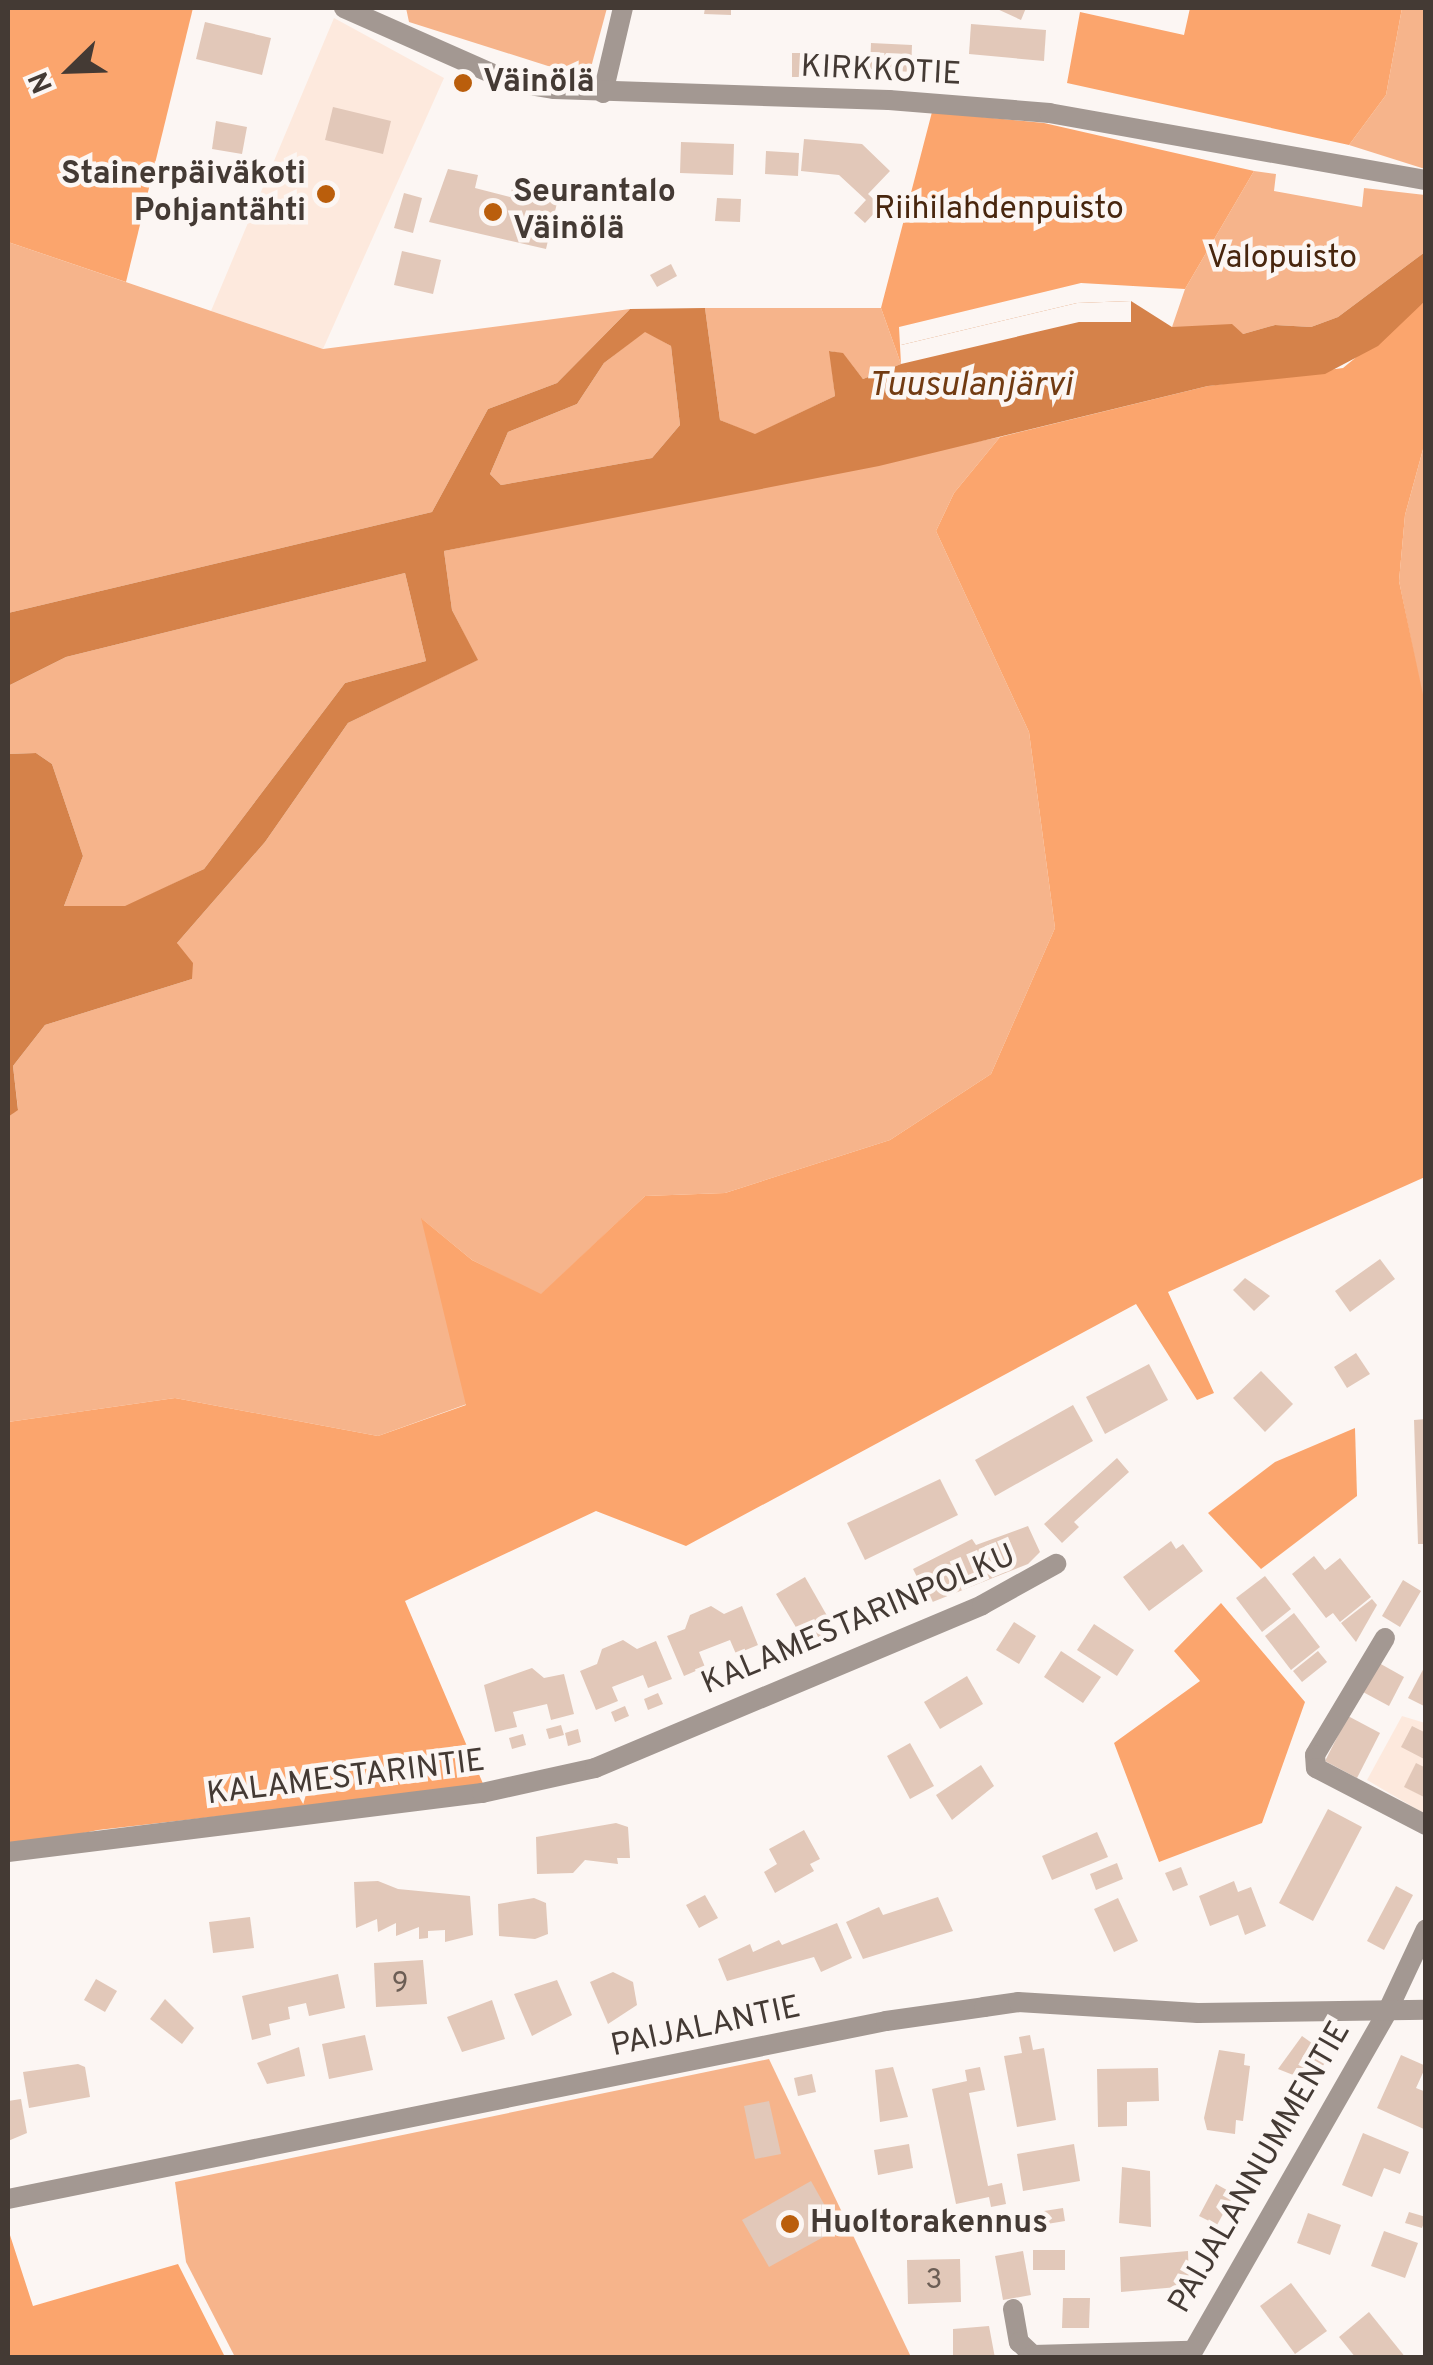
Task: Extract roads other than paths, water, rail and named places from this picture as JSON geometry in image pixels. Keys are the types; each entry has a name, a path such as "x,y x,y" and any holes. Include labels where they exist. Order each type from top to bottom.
{"street":[{"name":"KIRKKOTIE","path":"344,8 510,82 604,92 890,100 1049,113 1426,180"},
{"path":"604,92 624,8"},
{"name":"KALAMESTARINPOLKU","path":"683,1731 982,1605 1056,1564"},
{"path":"1384,1638 1316,1755 1316,1768 1426,1824"},
{"name":"KALAMESTARINTIE","path":"8,1852 494,1790 596,1768 683,1731"},
{"name":"PAIJALANNUMMENTIE","path":"1190,2354 1388,2010 1426,1929"},
{"name":"PAIJALANTIE","path":"8,2199 886,2020 984,2006 1018,2002 1231,2014 1426,2010"},
{"path":"1013,2309 1019,2342 1033,2355 1190,2354"}],"water":[{"name":"Tuusulanjärvi","path":"1425,252 1425,301 1378,346 1325,374 1208,386 879,466 444,551 452,610 478,660 348,723 265,842 177,943 193,963 192,979 45,1025 13,1066 18,1110 8,1117 8,754 36,753 52,764 83,856 64,906 125,906 204,869 345,683 426,661 405,573 66,657 8,686 8,613 432,512 488,409 557,383 630,309 705,308 720,420 755,434 835,396 829,351 843,353 863,379 901,364 901,345 1077,303 1131,301 1172,327 1232,324 1243,334 1275,325 1311,327 1338,317","holes":["645,332 671,346 680,425 652,458 501,485 490,474 508,432 577,404 604,363"]}],"place":[{"name":"Väinölä","path":"463,83"},
{"name":"Stainerpäiväkoti Pohjantähti","path":"326,194"},
{"name":"Seurantalo Väinölä","path":"493,212"},
{"name":"Huoltorakennus","path":"790,2224"}],"park label":[{"name":"Riihilahdenpuisto","path":"999,210"},
{"name":"Valopuisto","path":"1282,259"}]}
